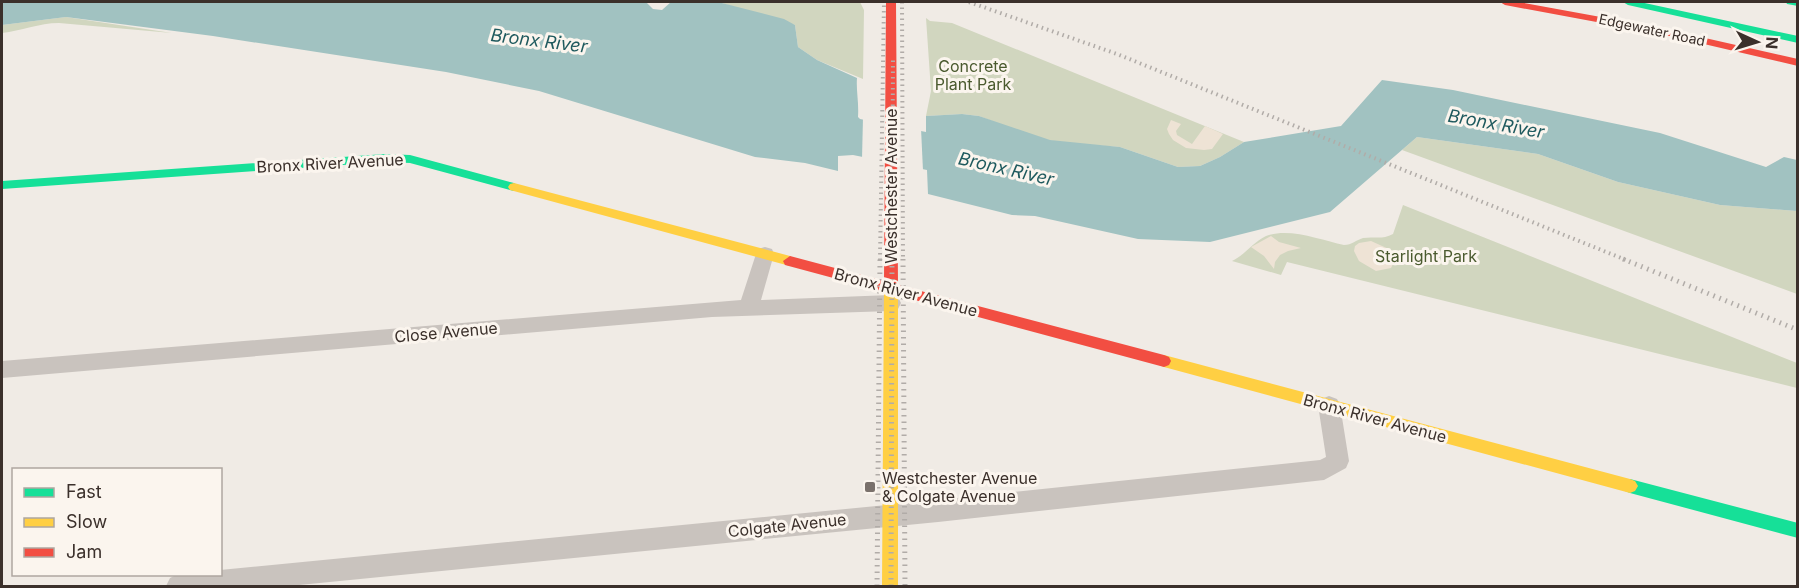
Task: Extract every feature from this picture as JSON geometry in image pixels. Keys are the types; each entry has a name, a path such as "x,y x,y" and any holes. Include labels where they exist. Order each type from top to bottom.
{"main road":[{"path":"892,8 899,2"},
{"name":"Edgewater Road","path":"1505,2 1651,29 1797,63"},
{"path":"1628,2 1797,40"},
{"path":"1791,2 1797,3"},
{"name":"Westchester Avenue","path":"890,586 892,8"},
{"name":"Bronx River Avenue","path":"7,189 401,158 765,254 890,295 1329,405 1797,531"}],"street":[{"path":"749,307 765,254"},
{"name":"Close Avenue","path":"2,370 890,295"},
{"name":"Colgate Avenue","path":"178,586 889,516 1324,470 1338,461 1329,405"}],"green space":[{"path":"718,2 860,2 864,10 863,79 817,60 798,47 795,25"},
{"path":"66,17 172,33 59,23 2,33 2,25"},
{"name":"Concrete Plant Park","path":"926,18 930,21 952,23 1244,142 1200,166 1178,167 1120,147 1063,143 1034,137 979,116 962,114 926,116 931,91"},
{"path":"1417,137 1538,154 1618,182 1720,205 1797,211 1797,294 1402,150"},
{"name":"Starlight Park","path":"1403,205 1797,363 1797,388 1287,262 1281,275 1232,261 1261,239 1275,234 1305,235 1344,245 1363,238 1389,236 1393,234"}],"shaded area":[{"path":"1171,120 1181,124 1176,131 1177,135 1192,144 1205,126 1223,134 1212,149 1186,148 1173,140 1169,134 1167,129"},
{"path":"1271,236 1279,242 1301,248 1280,255 1275,262 1274,269 1264,256 1251,247"},
{"path":"1371,241 1391,250 1395,260 1391,268 1376,271 1359,261 1354,251 1355,246"}],"water":[{"name":"Bronx River","path":"2,2 646,2 653,9 662,10 671,2 718,2 784,19 795,25 798,47 817,60 857,78 858,117 860,119 926,132 926,116 962,114 979,116 1050,140 1120,147 1178,167 1200,166 1244,142 1341,126 1382,80 1453,90 1660,133 1766,167 1784,157 1797,160 1797,211 1720,205 1618,182 1538,154 1417,137 1330,212 1210,242 1138,239 1035,216 1012,215 928,194 927,170 853,155 838,156 838,171 805,163 755,157 539,91 446,72 213,36 66,17 2,25"}],"pier":[{"path":"863,117 921,128 923,171 862,159"}],"railway":[{"path":"880,260 884,2"},
{"path":"902,2 903,260"},
{"path":"969,2 1117,54 1626,260"},
{"path":"892,260 893,58"},
{"path":"877,586 880,259"},
{"path":"891,586 892,259"},
{"path":"903,259 905,586"},
{"path":"1623,259 1798,330"}],"traffic: fast":[{"path":"1628,2 1798,40"},
{"path":"1791,2 1798,3"},
{"path":"2,185 385,158 410,159 514,187"},
{"path":"1630,486 1798,531"}],"traffic: slow":[{"path":"514,187 790,261"},
{"path":"890,586 891,286"},
{"path":"1164,361 1630,486"}],"traffic: jam":[{"path":"891,2 891,286"},
{"path":"1505,2 1661,31 1798,63"},
{"path":"790,261 1164,361"}],"place":[{"name":"Westchester Avenue & Colgate Avenue","path":"870,487"}]}
